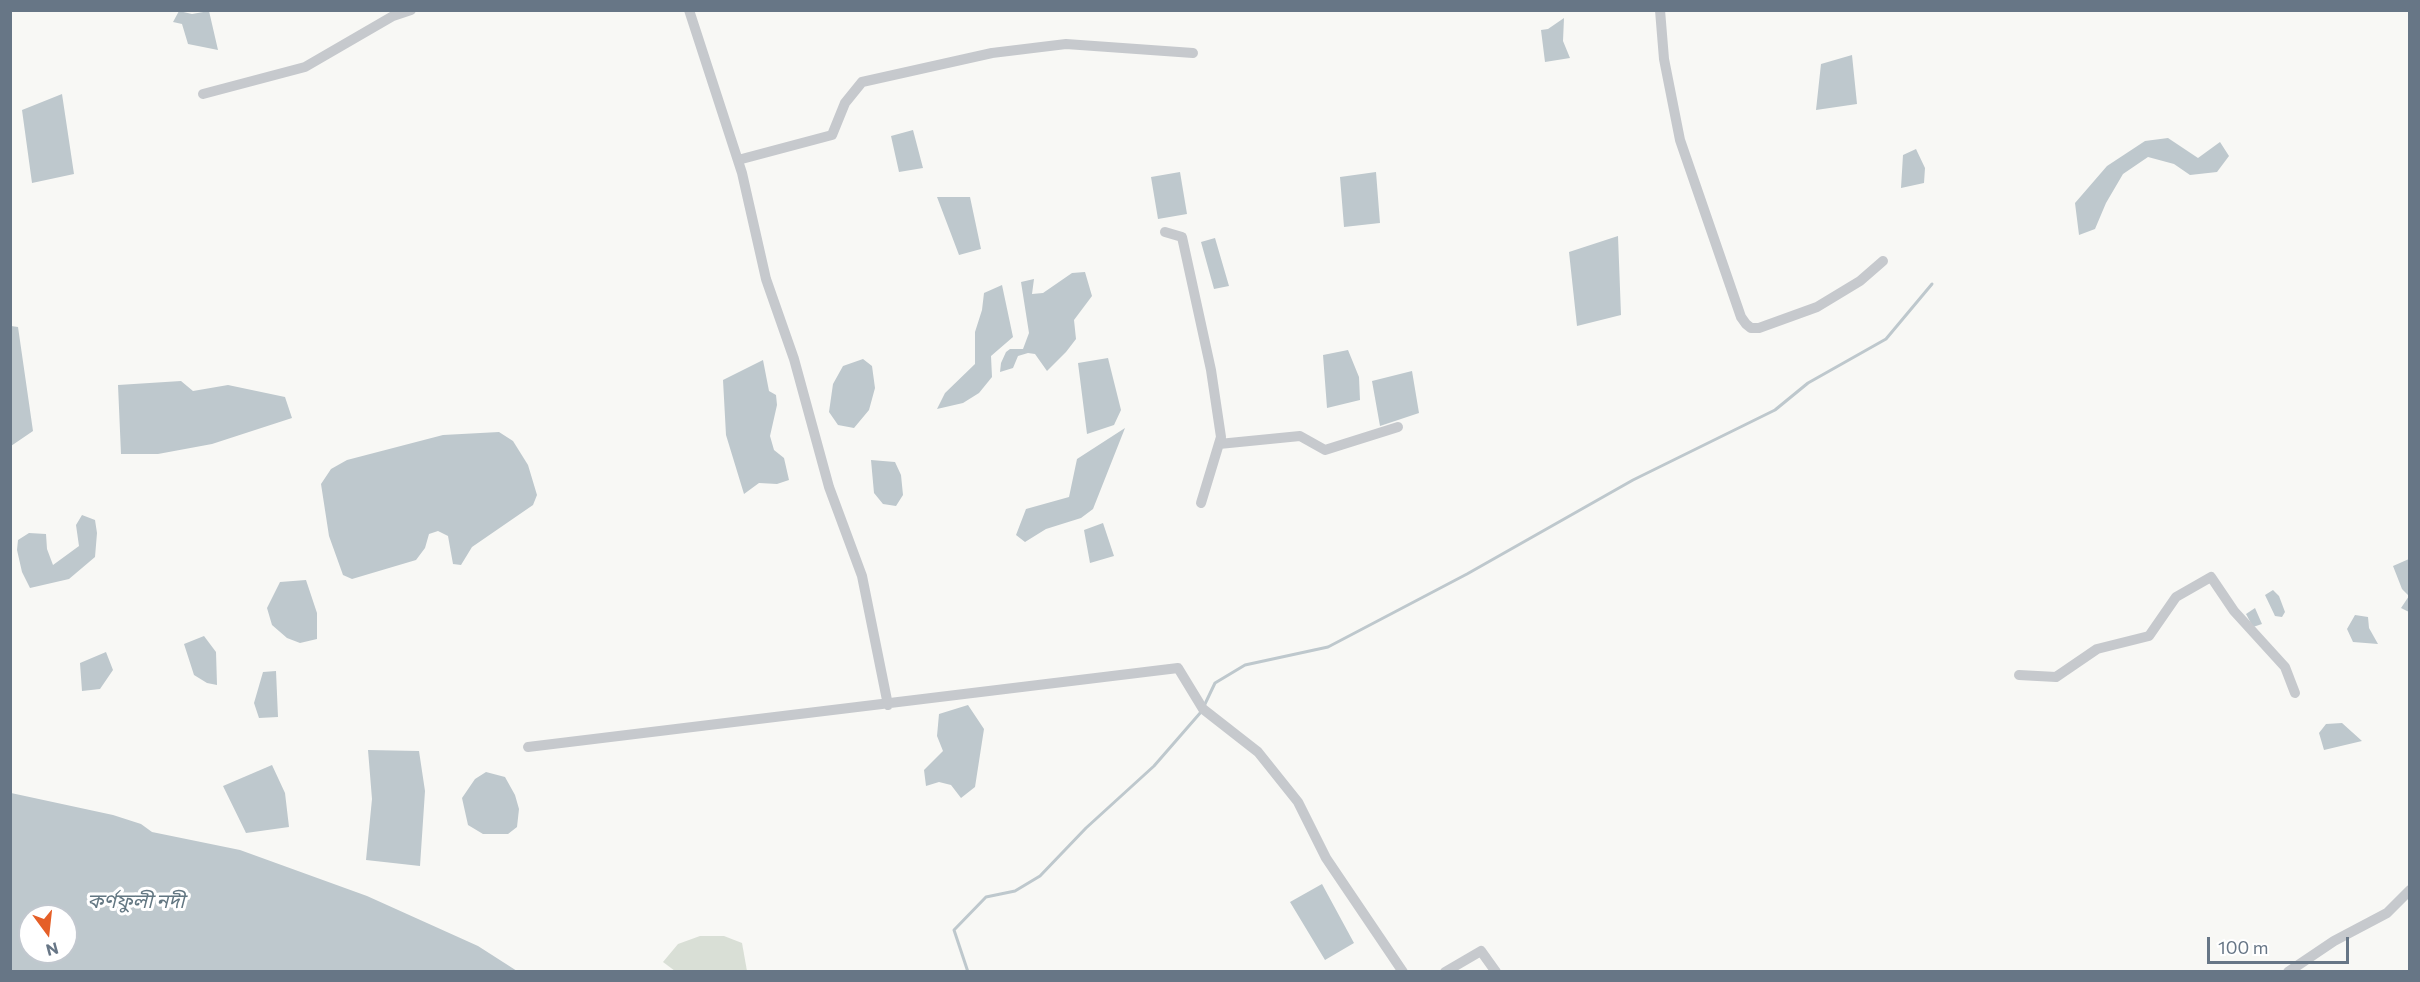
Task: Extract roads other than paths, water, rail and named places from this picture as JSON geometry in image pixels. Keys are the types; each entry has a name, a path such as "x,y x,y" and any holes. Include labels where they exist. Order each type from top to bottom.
{"street":[{"path":"203,94 305,67 393,16 411,10"},
{"path":"688,10 738,160 766,279 794,359 829,487 862,576 888,705"},
{"path":"1660,10 1664,59 1680,140 1740,317 1746,324 1751,328 1759,328 1817,307 1860,281 1883,261"},
{"path":"738,160 832,135 845,103 862,82 992,53 1066,44 1193,53"},
{"path":"1165,231 1182,237 1211,370 1221,436 1201,503"},
{"path":"1219,444 1299,436 1325,450 1398,427"},
{"path":"2019,675 2056,677 2097,649 2149,636 2176,597 2211,577 2234,611 2285,667 2295,693"},
{"path":"528,747 1178,668 1203,709 1258,752 1298,802 1326,858 1403,972"},
{"path":"2288,972 2334,941 2387,913 2409,890"},
{"path":"1445,972 1481,951 1496,972"}],"water":[{"path":"179,11 192,14 209,11 218,50 188,44 182,24 173,22"},
{"path":"1564,18 1563,41 1570,58 1545,62 1541,30 1548,29"},
{"path":"1852,55 1857,104 1816,110 1821,64"},
{"path":"62,94 74,174 32,183 22,110"},
{"path":"913,130 923,168 899,172 891,136"},
{"path":"2168,138 2198,158 2220,142 2229,156 2217,172 2190,175 2174,164 2148,157 2123,174 2106,203 2095,229 2079,235 2075,203 2107,166 2145,141"},
{"path":"1916,149 1925,168 1924,183 1901,188 1903,155"},
{"path":"1180,172 1187,214 1158,219 1151,177"},
{"path":"1376,172 1380,223 1344,227 1340,177"},
{"path":"937,197 970,197 981,249 959,255"},
{"path":"1618,236 1621,315 1577,326 1569,252"},
{"path":"1215,238 1229,286 1214,289 1201,242"},
{"path":"1085,272 1092,296 1074,320 1076,339 1066,352 1047,371 1035,354 1028,353 1018,356 1013,368 1000,372 1006,352 1010,349 1023,349 1029,333 1021,282 1034,279 1032,294 1043,293 1072,273"},
{"path":"1002,285 1013,337 991,356 992,377 979,393 963,403 937,409 945,393 975,364 975,332 982,310 984,293"},
{"path":"11,326 18,327 33,431 11,446"},
{"path":"1348,350 1359,377 1360,400 1327,408 1323,355"},
{"path":"1108,358 1121,410 1114,425 1087,434 1078,363"},
{"path":"863,359 872,366 875,388 869,410 854,428 838,425 829,412 833,384 843,366"},
{"path":"763,360 769,391 776,395 777,405 770,436 774,450 784,458 789,480 777,484 759,483 744,494 726,435 723,380"},
{"path":"1412,371 1419,413 1380,426 1372,381"},
{"path":"181,381 193,391 228,385 285,397 292,418 212,444 158,454 121,454 118,385"},
{"path":"1125,428 1093,509 1081,518 1046,529 1025,542 1016,535 1026,509 1069,497 1077,459"},
{"path":"499,432 513,441 528,465 537,495 533,505 472,547 461,565 453,564 448,536 438,531 429,534 425,548 416,560 352,579 343,575 329,536 321,484 331,469 347,460 443,435"},
{"path":"871,460 895,462 901,475 903,495 896,506 883,504 874,493"},
{"path":"82,515 95,520 97,533 95,557 69,579 30,588 22,572 17,550 18,540 29,533 46,534 47,549 53,565 79,546 76,525"},
{"path":"1103,523 1114,556 1090,563 1084,530"},
{"path":"2409,559 2409,596 2402,589 2393,566"},
{"path":"306,580 317,613 317,639 300,643 287,638 272,625 267,608 280,582"},
{"path":"2273,590 2279,596 2285,612 2282,617 2275,616 2265,595"},
{"path":"2409,596 2409,612 2401,608"},
{"path":"2255,608 2262,624 2253,627 2246,614"},
{"path":"2355,615 2368,617 2369,628 2378,644 2353,642 2347,629"},
{"path":"204,636 216,652 217,685 207,683 194,675 184,644"},
{"path":"106,652 113,670 100,689 82,691 80,663"},
{"path":"276,671 278,717 259,718 254,703 263,672"},
{"path":"968,705 984,729 975,787 961,798 951,785 939,782 926,786 924,770 943,751 937,736 939,714"},
{"path":"2342,723 2362,741 2324,750 2319,733 2326,724"},
{"path":"368,750 419,751 425,791 420,866 366,860 372,799"},
{"path":"272,765 285,793 289,827 246,833 223,786"},
{"path":"486,772 505,777 515,795 519,809 517,827 508,834 483,834 468,825 462,798 475,779"},
{"name":"কর্ণফুলী নদী","path":"11,793 113,815 141,824 152,832 240,850 367,896 478,946 517,971 11,971"},
{"path":"1322,884 1354,943 1325,960 1290,902"}],"waterway":[{"path":"1204,706 1215,683 1245,665 1328,647 1467,574 1633,480 1775,410 1808,383 1886,339 1932,284"},
{"path":"968,972 954,930 986,897 1015,891 1040,876 1086,828 1154,766 1201,712"}]}
